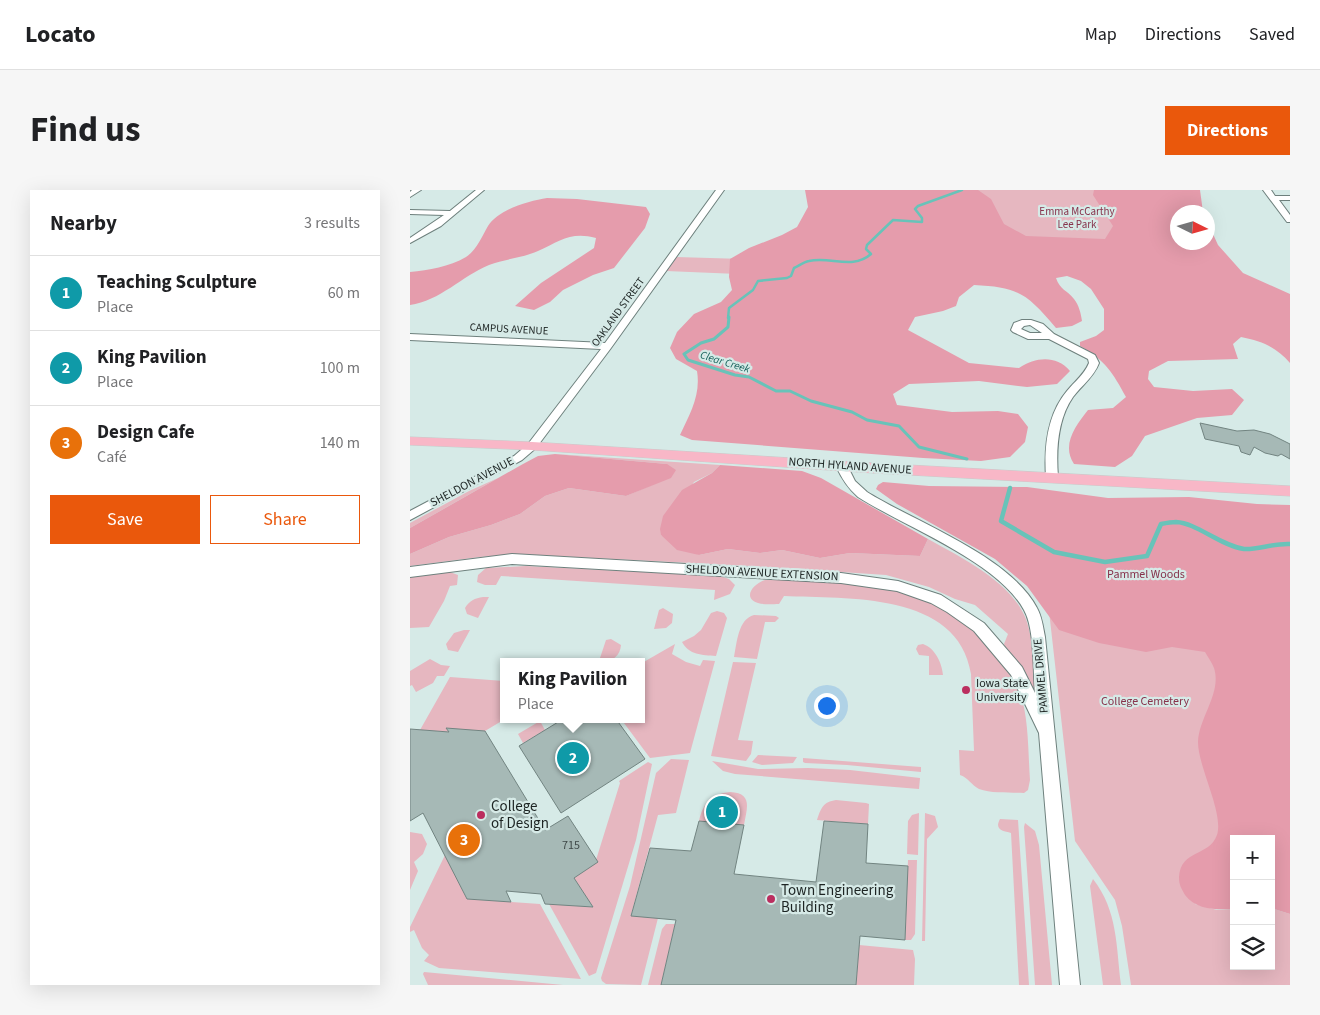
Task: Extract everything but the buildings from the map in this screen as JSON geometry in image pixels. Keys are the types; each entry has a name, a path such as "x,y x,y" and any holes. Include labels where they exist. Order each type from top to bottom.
{"main road":[{"name":"NORTH HYLAND AVENUE","path":"410,441 532,446 842,466 1290,491"}],"street":[{"path":"410,195 417,190"},
{"path":"410,241 452,213 480,190"},
{"name":"OAKLAND STREET","path":"532,446 608,346 720,190"},
{"path":"1267,190 1290,220"},
{"path":"1273,198 1290,198"},
{"path":"410,212 452,213"},
{"path":"1051,336 1092,357 1094,363 1088,375 1070,393 1058,419 1051,457 1052,477"},
{"name":"CAMPUS AVENUE","path":"410,337 608,346"},
{"name":"SHELDON AVENUE","path":"410,516 518,458 532,446"},
{"name":"PAMMEL DRIVE","path":"842,466 846,477 854,489 930,531 988,567 1017,592 1030,608 1038,637 1070,985"},
{"name":"SHELDON AVENUE EXTENSION","path":"410,572 512,559 749,572 882,582 936,600 965,616 978,627 1005,655 1026,688 1046,731"}],"green space":[{"path":"805,190 978,190 991,199 1004,224 1026,236 1105,239 1113,226 1093,195 1094,190 1200,190 1202,205 1170,205 1170,250 1215,250 1215,238 1218,245 1243,273 1290,294 1290,363 1268,346 1256,340 1241,337 1233,344 1238,359 1168,361 1149,371 1148,379 1154,387 1193,391 1232,389 1244,400 1232,415 1197,418 1145,436 1132,456 1115,467 1074,464 1070,457 1070,443 1075,429 1083,416 1088,410 1113,408 1126,397 1108,368 1096,356 1080,346 1080,342 1096,336 1104,330 1104,309 1091,289 1081,281 1067,276 1056,278 1062,288 1076,301 1082,321 1072,326 1056,328 1037,307 1021,294 1002,288 974,285 959,297 956,306 915,317 908,330 969,363 1019,368 1025,364 1046,359 1059,362 1070,371 1057,384 1027,387 979,381 909,384 893,394 897,405 952,412 998,411 1018,414 1028,427 1025,442 1010,457 981,461 923,458 692,440 680,435 694,404 698,380 697,371 676,359 670,348 677,332 694,314 721,302 732,290 729,277 730,259 749,248 797,227 808,207"},
{"name":"Emma McCarthy Lee Park","path":"935,190 1104,190 1121,246 932,240"},
{"path":"547,198 577,199 646,207 650,214 645,228 614,268 593,275 563,290 550,302 534,310 515,306 541,283 594,248 596,238 572,236 538,251 489,265 431,299 410,305 410,272 446,266 466,257 476,247 488,226 499,215 523,204"},
{"path":"676,257 744,259 738,274 666,271"},
{"path":"555,454 720,465 712,473 694,482 661,535 699,555 728,549 760,553 782,550 820,558 850,553 920,556 928,539 971,563 1011,595 1027,622 1031,637 1035,688 1032,687 1006,651 1004,644 1008,634 975,605 955,599 929,587 886,575 516,554 410,566 410,554 449,537 491,525 520,514 545,496 569,488 626,496 659,482 667,464"},
{"path":"555,454 667,464 676,470 671,478 626,496 569,488 545,496 520,514 491,525 449,537 410,554 410,528 538,456"},
{"path":"720,465 802,471 821,478 928,539 920,556 850,553 820,558 782,550 760,553 728,549 699,555 677,550 661,535 660,529 663,516 682,490 712,473"},
{"path":"498,478 410,528 410,523 469,491"},
{"name":"Pammel Woods","path":"883,482 929,486 1027,487 1108,498 1189,497 1257,504 1290,505 1290,914 1275,909 1275,835 1230,835 1230,909 1207,908 1195,904 1185,895 1181,888 1179,877 1181,868 1190,857 1213,842 1217,835 1218,826 1214,802 1202,764 1198,742 1202,723 1213,696 1216,677 1214,668 1205,652 1172,647 1146,652 1099,643 1059,630 1027,586 995,559 897,504 876,489"},
{"path":"526,566 720,576 729,579 735,585 730,594 714,600 715,590 501,576 496,585 485,585 477,582 478,575 486,568"},
{"path":"447,571 458,575 457,585 450,586 429,627 410,628 410,577"},
{"path":"765,580 846,583 890,590 911,595 931,603 969,627 1002,661 1011,673 1020,693 1028,736 1030,780 1028,790 1024,793 984,791 960,775 959,750 974,751 971,674 962,647 945,627 922,614 896,605 867,600 784,596 779,604 753,601 750,595 751,591"},
{"path":"483,597 489,597 478,618 467,614 465,608 468,603"},
{"path":"663,608 673,614 672,623 666,628 654,629 659,610"},
{"path":"717,611 724,613 727,618 716,656 696,654 688,650 682,642 701,630 711,613"},
{"name":"College Cemetery","path":"1049,611 1238,655 1234,835 1230,835 1230,846 1195,904 1217,910 1230,909 1230,970 1275,970 1275,909 1290,914 1290,985 1131,985 1122,926 1115,900 1075,841"},
{"path":"754,615 776,616 779,618 775,622 765,622 757,659 734,657 741,626 749,617"},
{"path":"470,630 458,652 448,650 446,644 454,633"},
{"path":"611,639 621,645 619,653 614,658 600,658 606,640"},
{"path":"675,644 672,654 686,662 700,666 703,660 715,661 690,753 650,758 624,723 645,723 645,661"},
{"path":"923,644 937,656 943,675 929,675 929,656 919,655 916,649 918,645"},
{"path":"430,659 441,665 450,666 444,676 437,676 433,683 416,692 412,685 410,686 410,671"},
{"path":"733,662 756,663 738,740 753,741 751,754 746,761 711,756"},
{"path":"450,677 500,681 500,722 485,731 447,729 449,732 420,730"},
{"path":"537,723 541,723 545,730 523,743 518,734"},
{"path":"758,755 797,757 793,763 762,765 752,762"},
{"path":"803,758 921,767 921,772 805,763"},
{"path":"671,759 689,760 676,813 658,815 631,915 658,918 641,985 606,984 601,978 630,886 656,773"},
{"path":"712,761 758,769 808,768 850,770 920,778 919,789 735,774 723,771"},
{"path":"648,762 652,764 636,840 596,973 589,976 549,904 593,907 574,878 597,862 619,781"},
{"path":"730,792 742,795 747,802 744,825 699,821 703,809 709,800 723,793"},
{"path":"836,800 869,804 868,824 817,820 823,806 828,802"},
{"path":"919,813 918,855 907,854 908,821 912,815"},
{"path":"925,813 935,816 938,827 927,839 925,941 922,941"},
{"path":"1000,819 1018,820 1029,985 1019,985 1011,833 1002,831 999,828 998,823"},
{"path":"1025,823 1035,831 1039,845 1052,985 1035,985"},
{"path":"410,832 422,834 427,844 423,854 414,862 418,871 410,890"},
{"path":"445,855 467,899 540,904 581,979 439,968 424,961 429,955 422,948 414,930 410,932 410,927"},
{"path":"908,860 917,860 915,934 911,940 905,940"},
{"path":"1093,879 1101,891 1112,916 1121,985 1103,985 1090,886"},
{"path":"666,924 675,924 661,985 648,985 662,929"},
{"path":"859,945 913,950 915,959 914,985 856,985"},
{"path":"424,972 563,985 428,985 423,974"}],"waterway":[{"name":"Clear Creek","path":"728,318 729,308 753,290 758,281 787,278 791,276 794,268 809,261 849,262 864,259 871,254 866,249 867,245 893,220 922,222 922,218 915,209 918,206 962,190"},
{"name":"Clear Creek","path":"729,317 728,327 714,339 701,343 684,354 688,360 735,375 749,377 776,391 790,391 811,401 852,412 867,420 899,426 919,447 967,459"},
{"name":"Clear Creek","path":"1010,488 1001,521 1054,552 1105,562 1147,556 1161,524 1174,522 1192,526 1235,547 1244,549 1290,544"}],"place":[{"name":"Iowa State University","path":"966,690"},
{"name":"King Pavilion","path":"573,758"},
{"name":"Teaching Sculpture","path":"722,812"},
{"name":"College of Design","path":"481,815"},
{"name":"Design Cafe","path":"464,840"},
{"name":"Town Engineering Building","path":"771,899"}]}
